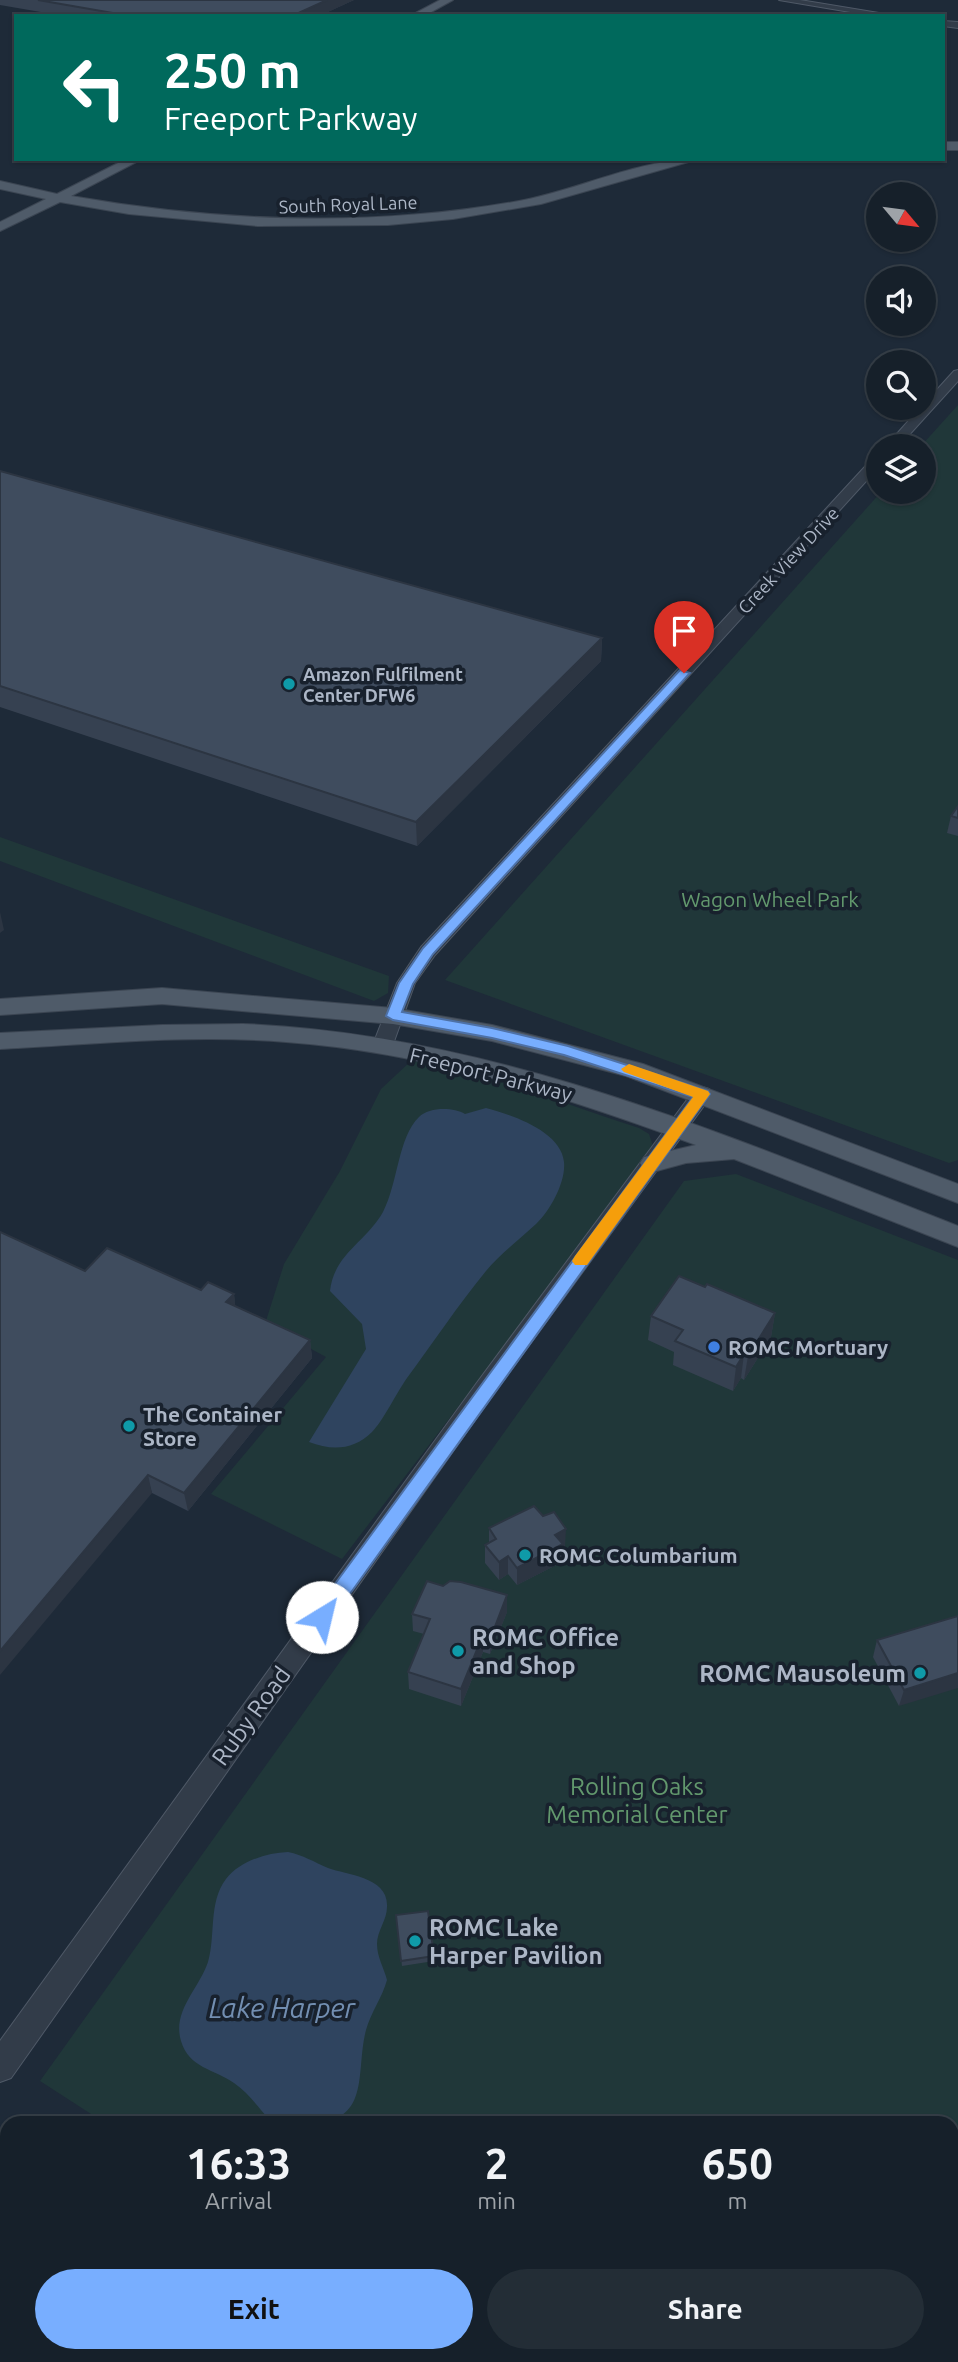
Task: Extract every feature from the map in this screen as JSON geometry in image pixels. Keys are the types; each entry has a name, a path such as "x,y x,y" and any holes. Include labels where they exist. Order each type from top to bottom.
{"main road":[{"path":"433,11 451,4"},
{"path":"0,227 115,161"},
{"path":"0,217 131,161"},
{"name":"South Royal Lane","path":"0,185 187,219 268,224 443,216 522,204 659,161"},
{"name":"South Royal Lane","path":"573,189 685,161"},
{"name":"South Royal Lane","path":"0,176 57,194"},
{"name":"Freeport Parkway","path":"0,1007 163,996 393,1016 492,1033 568,1051 702,1094 958,1194"},
{"name":"Freeport Parkway","path":"0,1041 134,1034 262,1033 322,1037 382,1046 469,1065 679,1128 958,1237"},
{"path":"653,1163 713,1151 741,1152"}],"street":[{"path":"783,0 879,14"},
{"path":"903,434 958,374"},
{"name":"Creek View Drive","path":"382,1046 406,983 428,951 866,474"},
{"name":"Ruby Road","path":"0,2067 477,1401 702,1094"}],"green space":[{"name":"Wagon Wheel Park","path":"958,405 958,1160 949,1163 445,980 870,504 936,504 936,434 932,434"},
{"path":"0,837 389,976 388,993 374,1001 0,861"},
{"path":"411,1061 498,1081 639,1128 649,1134 653,1146 630,1182 342,1559 211,1494 326,1357 265,1324 284,1264 340,1171 381,1089"},
{"name":"Rolling Oaks Memorial Center","path":"736,1174 958,1260 958,2116 94,2116 40,2081 684,1181"}],"water":[{"path":"486,1108 534,1126 554,1141 561,1151 564,1170 552,1204 536,1224 486,1271 407,1378 372,1432 358,1442 342,1447 326,1447 309,1442 366,1349 362,1324 330,1291 333,1278 344,1258 383,1212 402,1148 412,1126 423,1114 435,1110 454,1110 465,1114"},
{"name":"Lake Harper","path":"288,1852 365,1879 381,1889 386,1897 387,1912 377,1944 387,1980 366,2030 357,2092 352,2105 339,2116 267,2116 239,2087 190,2057 181,2041 179,2030 183,2010 208,1962 220,1888 239,1867 271,1854"}],"building":[{"path":"38,0 327,0 296,14 118,14"},
{"name":"Amazon Fulfilment Center DFW6","path":"0,471 602,638 416,822 0,686"},
{"path":"958,806 958,818 951,816"},
{"name":"The Container Store","path":"0,1232 85,1271 107,1248 201,1290 208,1282 234,1294 226,1302 310,1340 184,1493 148,1475 0,1651"},
{"path":"679,1276 705,1287 707,1284 775,1313 748,1356 744,1354 736,1367 675,1341 683,1330 651,1316"},
{"path":"534,1506 543,1516 554,1512 566,1529 555,1535 563,1544 517,1568 508,1556 499,1562 485,1545 496,1539 489,1528"},
{"name":"ROMC Office and Shop","path":"427,1581 443,1586 450,1581 461,1582 507,1595 491,1637 483,1635 461,1689 408,1672 430,1619 412,1614"},
{"name":"ROMC Mausoleum","path":"958,1616 958,1673 904,1690 877,1640"},
{"name":"ROMC Lake Harper Pavilion","path":"428,1911 434,1956 401,1961 396,1915"}],"slow traffic":[{"path":"581,1261 702,1094 629,1069"}],"place":[{"name":"Amazon Fulfilment Center DFW6","path":"289,684"},
{"name":"ROMC Mortuary","path":"714,1347"},
{"name":"The Container Store","path":"129,1426"},
{"name":"ROMC Columbarium","path":"525,1555"},
{"name":"ROMC Office and Shop","path":"458,1651"},
{"name":"ROMC Mausoleum","path":"920,1673"},
{"name":"ROMC Lake Harper Pavilion","path":"415,1941"}],"route":[{"path":"322,1617 484,1390 702,1094 568,1051 492,1033 393,1016 406,983 428,951 684,673"}]}
